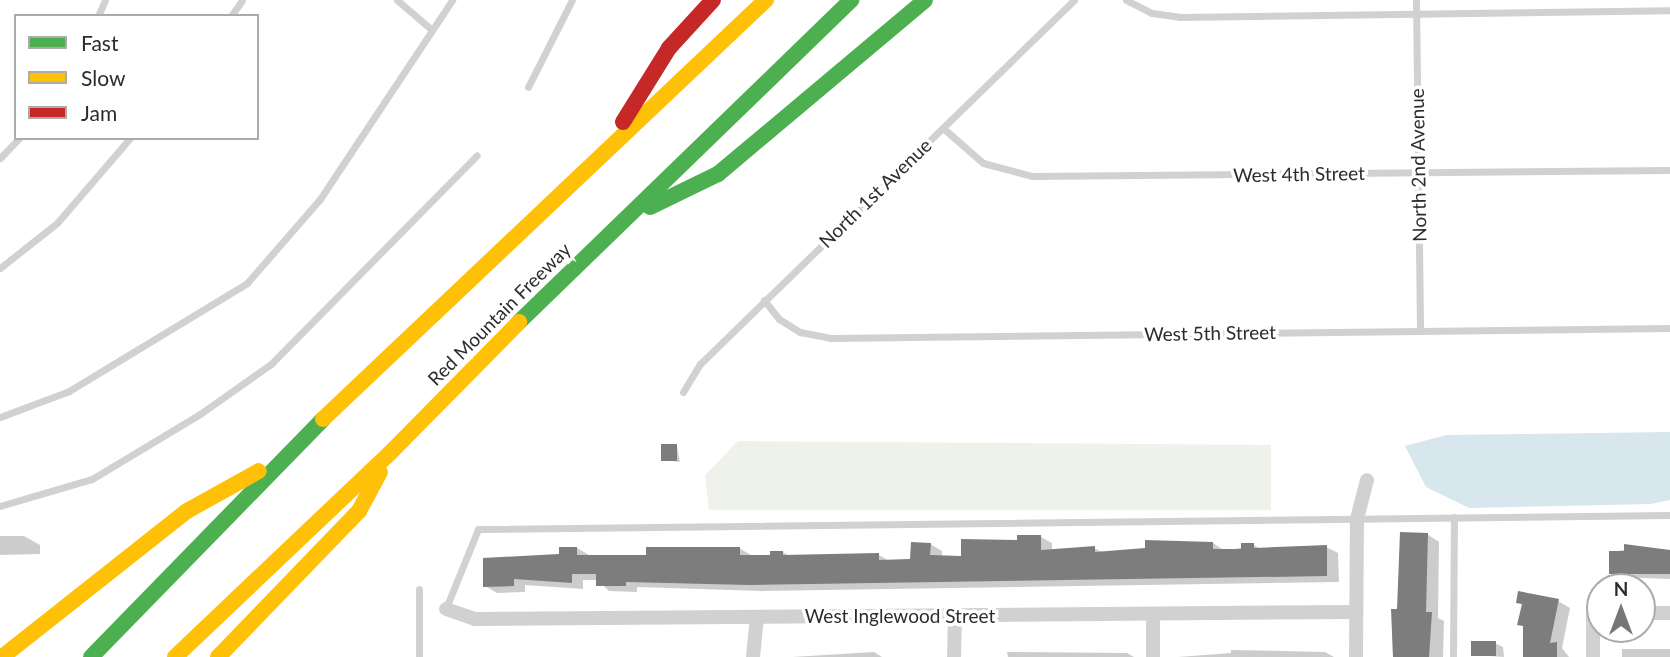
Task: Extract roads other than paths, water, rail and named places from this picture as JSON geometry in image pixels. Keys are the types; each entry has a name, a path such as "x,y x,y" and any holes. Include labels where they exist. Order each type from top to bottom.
{"highway":[{"path":"604,152 669,48 713,0"},
{"path":"91,657 281,458 473,282 604,152 766,0"},
{"name":"Red Mountain Freeway","path":"175,657 390,453 570,270 631,217 851,0"},
{"path":"631,217 718,174 925,0"},
{"path":"218,657 359,511 390,453"},
{"path":"2,657 187,511 281,458"}],"street":[{"path":"1356,657 1357,519 1367,480"},
{"name":"West Inglewood Street","path":"446,609 475,619 1356,612"},
{"path":"954,615 954,657"},
{"path":"1153,615 1153,657"},
{"path":"753,657 757,617"}],"lane":[{"path":"397,0 432,30"},
{"path":"0,417 69,391 247,284 320,199 452,0"},
{"path":"528,87 572,0"},
{"name":"North 1st Avenue","path":"683,392 700,364 1074,0"},
{"path":"1126,0 1152,13 1179,17 1670,10"},
{"name":"North 2nd Avenue","path":"1416,0 1420,330"},
{"name":"West 4th Street","path":"943,128 983,163 1032,176 1670,170"},
{"path":"0,158 17,140"},
{"path":"0,268 57,223 128,140"},
{"path":"0,506 92,479 200,414 271,364 477,155"},
{"name":"West 5th Street","path":"764,300 779,319 800,332 830,338 1670,328"},
{"path":"446,609 478,529 1670,515"},
{"path":"1453,657 1454,517"},
{"path":"419,589 419,657"}]}
